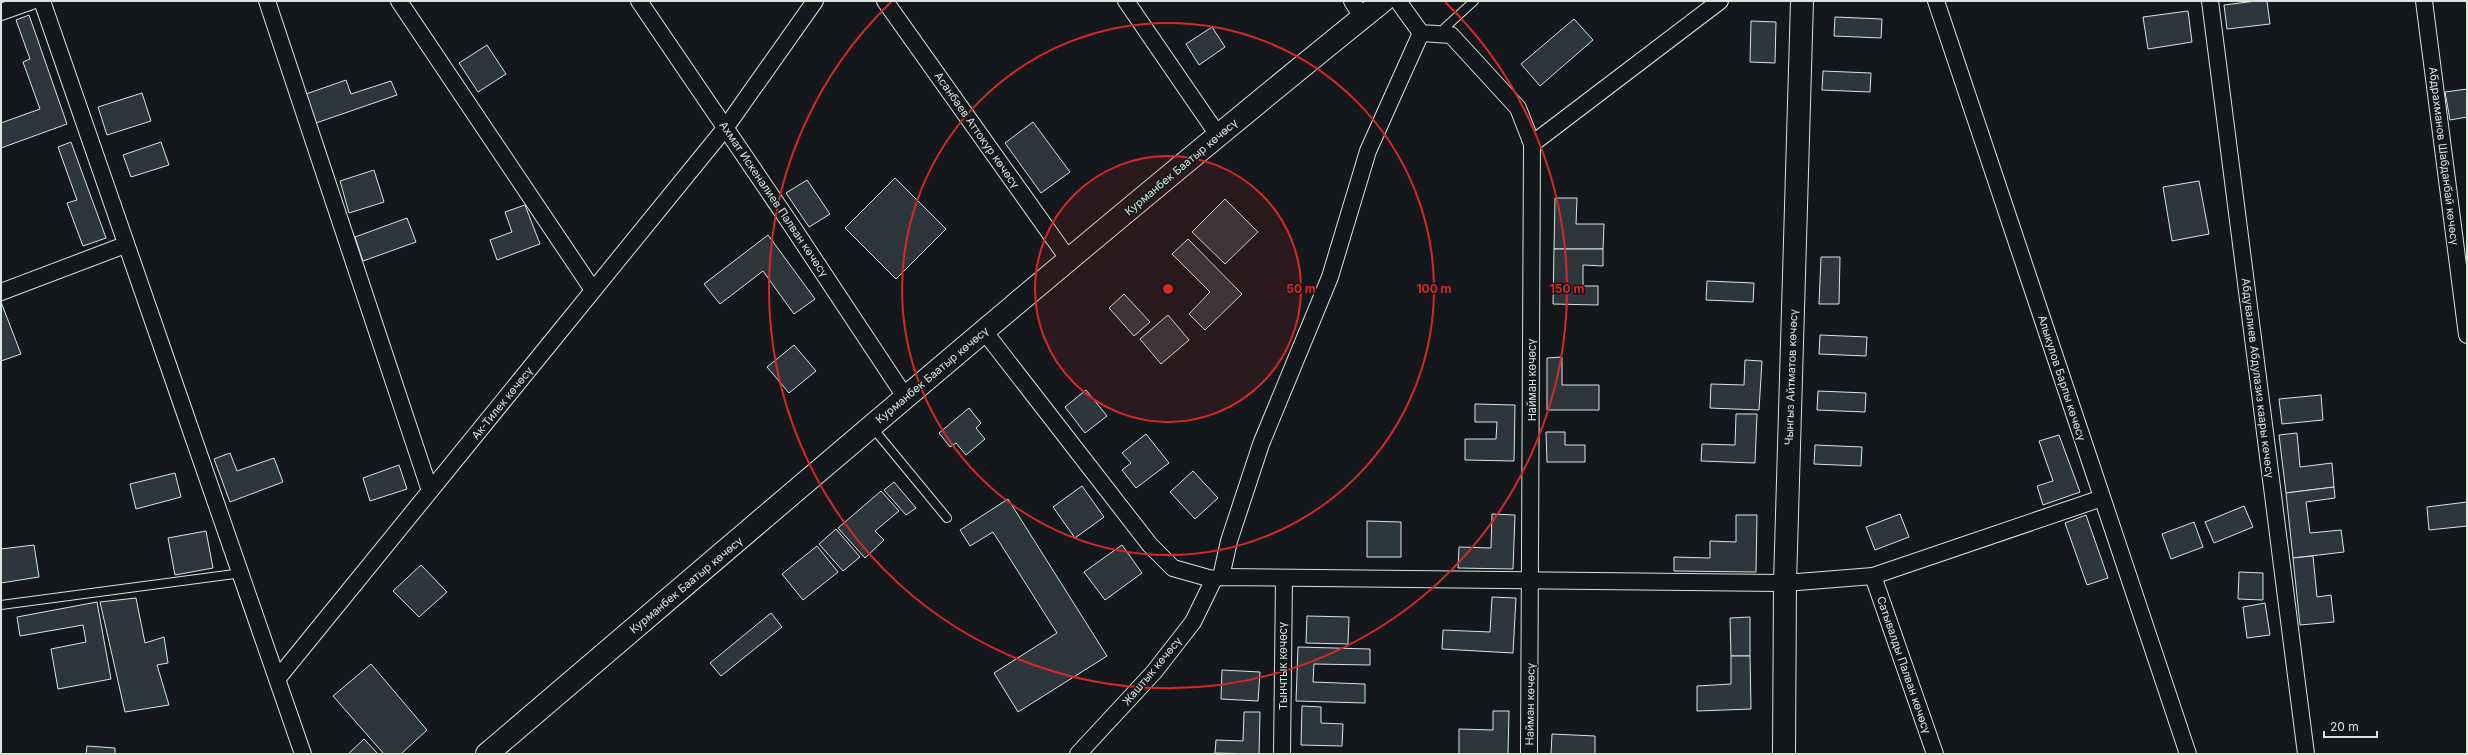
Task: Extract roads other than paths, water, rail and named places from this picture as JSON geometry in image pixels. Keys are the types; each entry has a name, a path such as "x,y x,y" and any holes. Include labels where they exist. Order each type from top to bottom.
{"main road":[{"name":"Курманбек Баатыр көчөсү","path":"487,754 984,331 1218,135 1357,9 1383,1"},
{"name":"Чынгыз Айтматов көчөсү","path":"1784,754 1785,583 1802,1"}],"street":[{"path":"1,12 32,1"},
{"path":"42,1 125,245 242,573 303,754"},
{"path":"267,1 430,491"},
{"path":"398,1 593,290"},
{"name":"Ахмат Искеналиев Палван көчөсү","path":"639,1 726,127 906,398"},
{"name":"Ак-Тилек көчөсү","path":"278,678 726,127 815,1"},
{"name":"Асанбаев Аттокур көчөсү","path":"885,1 1069,260"},
{"path":"1126,1 1218,135"},
{"path":"1398,1 1421,33 1444,34"},
{"path":"1532,144 1720,1"},
{"name":"Алыкулов Барпы көчөсү","path":"1936,1 2188,754"},
{"name":"Абдувалиев Абдулазиз каары көчөсү","path":"2210,1 2306,754"},
{"name":"Абдрахманов Шабданбай көчөсү","path":"2424,1 2464,296 2467,335"},
{"name":"Жаштык көчөсү","path":"1078,754 1154,672 1192,622 1217,578 1261,444 1330,278 1368,151 1421,33"},
{"name":"Найман көчөсү","path":"1444,34 1518,108 1532,144 1529,754"},
{"path":"1,292 125,245"},
{"path":"984,331 1150,545 1173,568 1217,578 1531,579 1785,583 1873,576 2102,498"},
{"name":"Сатывалды Палван көчөсү","path":"1873,576 1934,754"},
{"name":"Тынчтык көчөсү","path":"1282,754 1284,579"}],"lane":[{"path":"1444,34 1474,1"},
{"path":"871,427 947,518"},
{"path":"1,605 242,573"}]}
